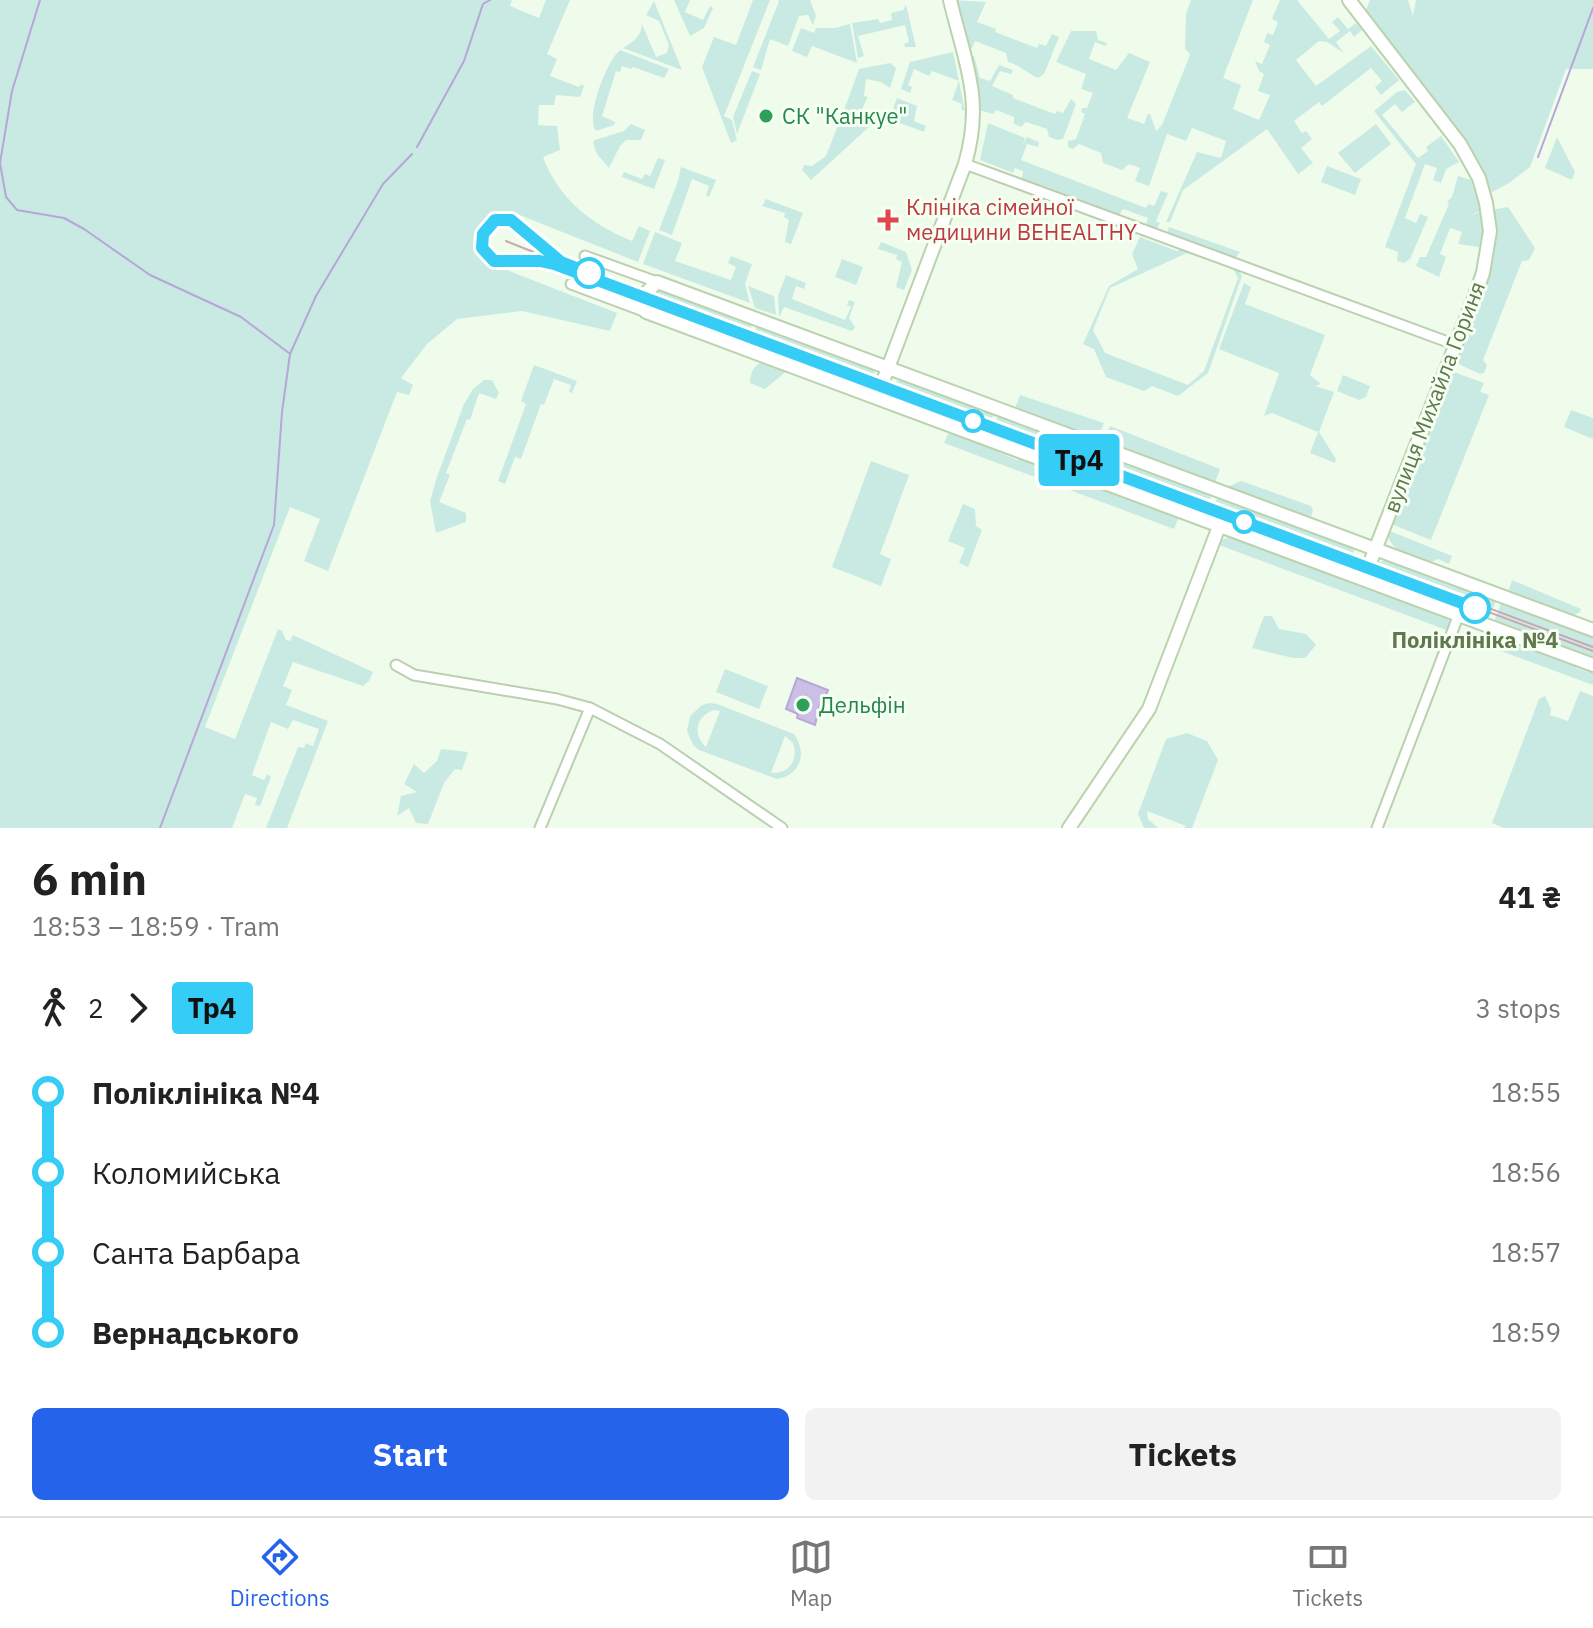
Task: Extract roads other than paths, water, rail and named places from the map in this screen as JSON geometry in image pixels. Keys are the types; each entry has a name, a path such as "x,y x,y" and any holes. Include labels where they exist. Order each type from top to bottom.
{"main road":[{"path":"877,397 965,164 975,112 973,90 950,0"},
{"name":"вулиця Михайла Гориня","path":"1356,3 1460,144 1479,178 1490,231 1483,273 1364,578"},
{"path":"1593,630 657,282 644,293 646,312 1593,665"},
{"path":"1069,828 1149,709 1220,524"}],"street":[{"path":"965,164 1456,345"},
{"path":"585,256 657,282"},
{"path":"571,284 646,312"},
{"path":"1377,828 1459,614"},
{"path":"396,665 414,675 557,699 590,708 660,744 782,828"},
{"path":"540,828 590,708"}],"waterway":[{"path":"40,0 12,91 0,163 6,197 17,210 64,218 84,229 150,275 241,317 289,353"},
{"path":"417,147 464,61 483,4 490,0"},
{"path":"1538,157 1593,8"},
{"path":"160,828 274,525 282,412 290,354 316,296 383,184 412,154"}],"tram line":[{"path":"1593,647 561,262 511,220 495,220 483,234 482,248 494,261 554,264 1593,651"},
{"name":"Тр4","path":"589,273 547,253 511,220 495,220 483,234 482,248 494,261 554,264 1475,608"},
{"path":"506,241 546,257"}],"place":[{"name":"СК \"Канкуе\"","path":"766,116"},
{"name":"Клініка сімейної медицини BEHEALTHY","path":"888,220"},
{"name":"Поліклініка №4","path":"1475,608"},
{"name":"Дельфін","path":"803,705"}]}
